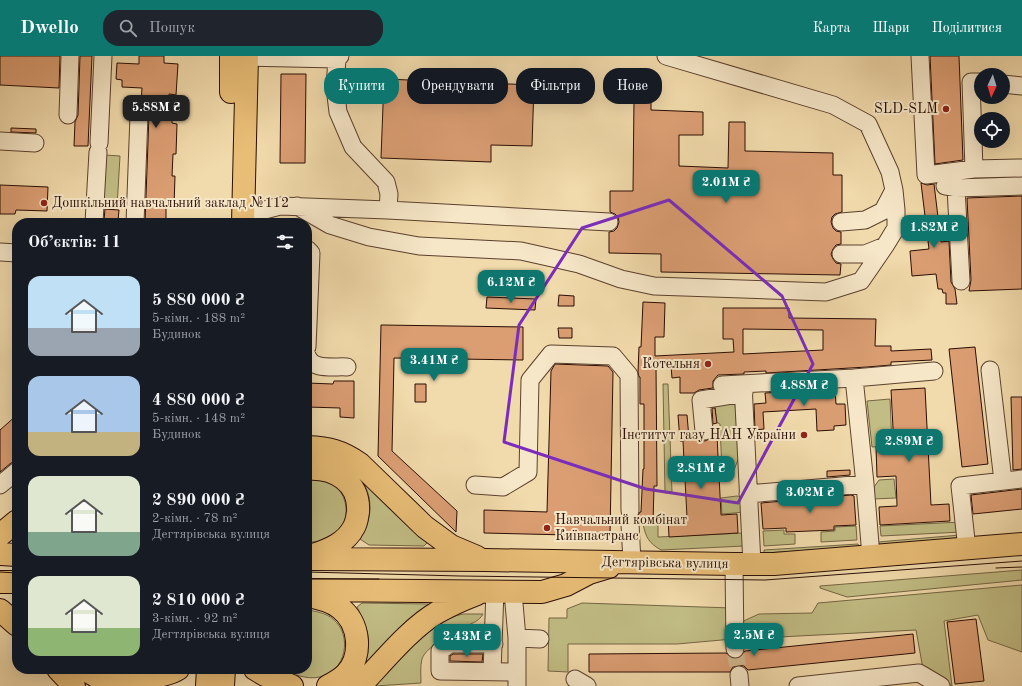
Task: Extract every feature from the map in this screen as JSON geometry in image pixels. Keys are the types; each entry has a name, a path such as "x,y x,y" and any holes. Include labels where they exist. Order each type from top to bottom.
{"main road":[{"path":"238,218 239,59"},
{"path":"312,447 330,449 348,455 371,473 424,527 451,546 486,560"},
{"path":"312,468 321,468 340,475 349,484 358,500 355,526 344,540 334,548 312,556"},
{"path":"0,535 12,525"},
{"name":"Дегтярівська вулиця","path":"312,558 743,564 804,562 1022,544"},
{"path":"0,554 12,555"},
{"path":"312,590 542,592 566,585 589,573 628,562"},
{"path":"0,582 12,582"},
{"path":"360,686 414,630 437,612 498,591"},
{"path":"312,597 319,598 339,607 349,618 356,634 357,653 352,663 346,673 338,681 328,686"},
{"path":"0,610 12,621"},
{"path":"63,674 74,686"},
{"path":"94,674 108,680 121,680 156,677 168,674"},
{"path":"207,686 208,674"},
{"path":"223,686 224,674"},
{"path":"263,674 292,686"}],"lane":[{"path":"68,115 70,56"},
{"path":"94,218 103,56"},
{"path":"297,206 330,225 369,237 419,246 521,251 579,264 621,279 654,286 826,292 862,281 896,228 894,190 890,172 868,124 833,105 666,56"},
{"path":"920,56 926,176 974,169 1022,168"},
{"path":"239,59 338,58 335,87 338,112 353,147 386,182 389,194 388,210"},
{"path":"974,82 971,82 974,169"},
{"path":"1010,85 1022,86"},
{"path":"135,218 139,115"},
{"path":"0,141 34,143"},
{"path":"938,174 940,184 947,187 1022,186"},
{"path":"956,188 961,280"},
{"path":"841,222 865,220 883,211 894,190"},
{"path":"246,218 261,211 280,206 297,206 610,222"},
{"path":"841,254 865,254 885,246"},
{"path":"0,252 12,253"},
{"path":"475,485 503,487 528,472 530,380 551,354 613,356 629,375 630,518 628,562"},
{"path":"312,363 316,366 347,367"},
{"path":"990,370 1003,481"},
{"path":"704,431 701,400 744,389 934,371"},
{"path":"854,378 871,556"},
{"path":"722,385 744,389"},
{"path":"735,649 748,494 744,389"},
{"path":"0,485 12,474"},
{"path":"967,549 960,486 1022,479"},
{"path":"748,494 865,484"},
{"path":"494,644 450,644 440,651 440,671 492,672 517,679 517,638 498,591"},
{"path":"492,672 498,591"},
{"path":"517,638 540,639"},
{"path":"467,671 468,644"},
{"path":"798,686 919,673 941,686"}],"highlighted area":[{"path":"669,200 782,296 813,364 738,503 646,489 504,442 519,325 582,228"}],"shaded area":[{"path":"105,155 120,156 117,207 102,206"},
{"path":"663,384 668,384 672,492 665,493"},
{"path":"890,399 892,445 872,447 867,401"},
{"path":"735,402 739,457 734,470 722,473 720,424 716,422 715,404"},
{"path":"353,471 429,541 424,546 369,545 360,539 368,520 370,506 368,493 365,486"},
{"path":"321,479 333,483 341,492 346,505 344,523 337,533 326,540 314,542 312,542 312,480"},
{"path":"894,479 896,498 873,499 872,490 879,480"},
{"path":"737,496 742,497 745,512 722,514 721,498"},
{"path":"961,522 962,532 881,536 880,526"},
{"path":"643,524 658,524 658,537 744,533 744,546 661,550 649,540 645,533"},
{"path":"856,526 857,540 821,542 821,532 835,531 835,527"},
{"path":"784,530 784,534 795,534 795,544 764,546 763,531"},
{"path":"960,535 961,538 878,545 878,542"},
{"path":"858,544 859,547 764,553 764,550"},
{"path":"1022,570 1022,580 847,597 820,588 820,586"},
{"path":"1022,585 1022,652 988,640 978,615 944,621 952,686 923,669 916,630 740,639 739,623 759,614 812,613 818,603"},
{"path":"362,603 428,604 430,607 364,667 368,651 368,636 367,629 357,607"},
{"path":"582,603 732,608 733,639 677,644 568,644 568,672 548,671 549,618 567,618 567,609"},
{"path":"312,611 327,615 339,626 343,634 345,643 341,661 329,674 320,677 310,678 293,674 312,674"},
{"path":"463,614 483,614 476,622 441,640 429,649 422,659 421,683 375,686 404,654 426,633 438,624"}],"building":[{"path":"0,56 60,56 59,88 0,85"},
{"path":"80,56 92,56 88,146 74,146 75,122 78,115"},
{"path":"139,56 164,56 164,63 178,64 176,95 169,94 168,117 172,117 172,123 177,124 176,154 173,154 172,176 175,176 174,206 166,206 166,218 145,218 149,115 146,105 141,104 142,88 122,87 122,80 116,79 117,63 139,64"},
{"name":"SLD-SLM","path":"930,56 959,56 963,160 935,164"},
{"path":"281,74 306,74 305,163 280,163"},
{"path":"399,80 407,80 407,104 508,104 508,84 516,84 516,104 533,104 532,146 491,145 491,162 381,158 383,104 399,104"},
{"path":"634,104 651,104 651,110 703,112 703,135 679,135 679,166 728,168 729,122 745,122 745,151 833,153 833,175 842,175 842,212 835,214 832,217 831,222 833,228 836,231 841,232 841,244 836,245 831,254 836,263 841,264 840,275 661,272 661,254 609,253 609,232 614,231 617,228 619,222 618,217 610,212 610,191 633,191"},
{"path":"11,128 36,129 36,133 11,132"},
{"path":"921,183 927,185 934,184 941,242 949,241 951,282 955,289 957,304 946,304 946,293 943,293 942,289 938,289 936,274 912,276 910,251 929,249"},
{"path":"0,185 48,187 47,211 16,210 15,214 0,214"},
{"path":"1022,196 1022,289 969,291 971,280 967,198"},
{"path":"105,209 119,210 118,218 104,218"},
{"path":"559,295 574,296 574,306 558,306"},
{"path":"487,297 536,299 535,310 486,308"},
{"path":"643,302 665,303 664,337 655,337 655,356 734,352 733,339 723,339 723,308 789,308 789,318 876,319 875,346 891,346 891,351 931,349 932,360 891,362 891,365 867,367 766,373 766,371 744,372 744,374 718,375 713,381 713,388 699,390 694,393 680,393 680,377 672,378 671,366 656,366 657,486 654,486 653,524 640,524 637,517 641,512 644,469 644,404 640,404 640,377 638,372 639,347 641,347","holes":["743,329 823,330 823,350 743,354"]},
{"path":"381,325 523,327 523,360 394,358 392,451 457,511 456,532 378,456"},
{"path":"558,328 572,328 572,338 559,338"},
{"path":"975,347 988,464 962,467 949,349"},
{"path":"555,364 608,366 613,372 610,536 484,533 484,510 547,512 551,371"},
{"path":"334,381 354,381 354,418 340,417 340,408 312,407 312,383 333,384"},
{"path":"415,384 426,384 426,402 415,402"},
{"path":"925,388 931,505 949,504 950,521 880,525 879,507 897,506 896,476 877,477 876,447 894,447 891,390"},
{"path":"835,390 836,404 845,404 846,425 834,426 834,430 817,431 816,409 763,412 764,429 755,430 754,404 766,403 765,393"},
{"path":"1011,397 1022,397 1022,469 1013,470"},
{"path":"712,408 715,408 717,423 713,424"},
{"path":"678,415 687,415 689,438 696,437 705,441 712,436 717,436 721,515 737,514 738,533 669,537 668,518 687,517 683,441 680,441"},
{"path":"12,419 12,463 0,472 0,430"},
{"path":"850,470 850,475 827,477 827,471"},
{"path":"1022,489 1022,509 973,514 971,495"},
{"path":"851,495 854,496 856,525 834,526 834,530 786,532 786,528 763,529 761,503"},
{"path":"976,619 984,681 955,684 947,622"},
{"path":"913,634 915,653 748,670 744,666 738,665 733,667 730,672 589,672 589,654 726,653 730,657 736,659 745,651"},
{"path":"453,654 483,654 482,662 450,661 450,656"}],"tunnel":[{"path":"735,649 739,675"}],"tram line":[{"path":"312,572 460,576 765,580 1022,561"},
{"path":"996,568 1022,567"},
{"path":"0,572 12,573"},
{"path":"312,579 379,579"}],"place":[{"name":"SLD-SLM","path":"946,109"},
{"name":"Дошкільний навчальний заклад №112","path":"44,203"},
{"name":"Котельня","path":"708,364"},
{"name":"Інститут газу НАН України","path":"804,435"},
{"name":"Навчальний комбінат Київпастранс","path":"547,528"}]}
